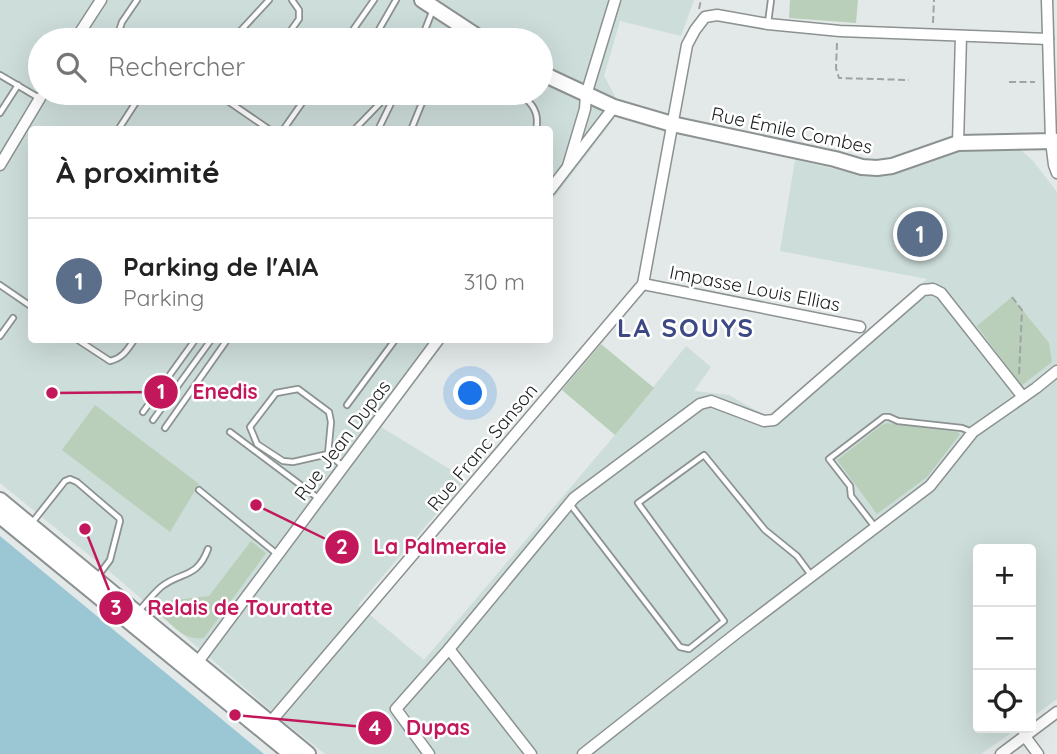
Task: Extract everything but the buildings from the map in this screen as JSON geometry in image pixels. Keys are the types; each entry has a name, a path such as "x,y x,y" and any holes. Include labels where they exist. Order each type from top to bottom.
{"main road":[{"path":"428,4 465,28"},
{"name":"Rue Émile Combes","path":"553,79 614,107 672,124 862,167 892,166 958,143 1054,141"},
{"path":"0,500 26,529 267,727 308,754"},
{"path":"0,516 26,529"},
{"path":"92,583 137,612 194,666"},
{"path":"267,727 291,754"}],"street":[{"path":"83,28 101,0"},
{"path":"568,166 585,108 586,94 615,0"},
{"path":"1047,0 1053,79 1054,165 1057,173"},
{"path":"643,284 687,45 705,17 717,15 768,24 838,31 1048,39"},
{"path":"958,143 961,36"},
{"path":"0,165 36,105"},
{"path":"553,186 614,107"},
{"name":"Impasse Louis Ellias","path":"643,284 860,327"},
{"name":"Rue Franc Sanson","path":"267,727 643,284"},
{"path":"429,754 396,709 574,498 700,404 711,401 764,421 774,420 923,290 933,289 941,293 1023,397"},
{"name":"Rue Jean Dupas","path":"194,666 436,343"},
{"path":"583,754 930,486 973,432 1057,371"},
{"path":"449,649 531,754"},
{"path":"1001,754 1057,712"},
{"path":"1024,736 1038,754"}],"lane":[{"path":"120,28 137,0"},
{"path":"243,28 270,0"},
{"path":"292,0 299,10 299,19 293,28"},
{"path":"354,28 374,0"},
{"path":"380,28 396,0"},
{"path":"768,24 771,0"},
{"path":"426,28 429,22 428,4"},
{"path":"0,75 28,91"},
{"path":"0,113 18,85"},
{"path":"121,126 134,105"},
{"path":"234,105 264,126"},
{"path":"286,126 301,105"},
{"path":"358,126 378,105"},
{"path":"380,126 390,105"},
{"path":"413,126 421,105"},
{"path":"533,105 537,126"},
{"path":"0,285 28,304"},
{"path":"0,336 13,318"},
{"path":"83,343 110,361 123,355 132,343"},
{"path":"143,412 193,343"},
{"path":"153,420 209,343"},
{"path":"165,428 225,343"},
{"path":"347,405 393,343"},
{"path":"328,454 331,422 329,412 298,389 276,393 250,427 257,444 283,461 293,462 328,454 344,466"},
{"path":"875,527 851,496 850,486 829,459 884,416 898,421 962,428 973,432"},
{"path":"230,432 318,499"},
{"path":"569,504 680,647 689,649 724,621 638,503 704,455 765,530 797,556 811,576"},
{"path":"26,529 65,481 70,479 77,482 119,517 120,521 110,560 92,583"},
{"path":"199,490 278,555"},
{"path":"137,612 162,586 192,572 203,561 208,549"}],"path":[{"path":"933,35 934,0"},
{"path":"838,31 836,68 839,78 909,80"},
{"path":"1009,82 1035,82"},
{"path":"1012,296 1022,310 1019,372 1023,397"}],"shaded area":[{"path":"0,0 694,0 681,36 620,21 604,76 615,96 614,119 553,199 553,126 28,126 28,343 445,343 381,427 466,479 358,605 424,660 615,435 686,346 711,367 694,391 729,395 767,417 927,279 780,251 795,160 861,175 882,175 953,148 1019,148 1057,192 1057,699 1036,714 1036,544 973,544 973,733 1011,733 981,754 325,754 116,577 0,483"}],"green space":[{"path":"790,0 858,0 856,23 789,18"},
{"path":"1012,297 1049,343 1052,362 1021,386 977,326"},
{"path":"601,344 654,388 615,435 562,390"},
{"path":"95,405 199,484 170,532 62,450"},
{"path":"887,423 960,434 927,477 877,514 837,460"},
{"path":"251,541 266,553 204,638 184,635 159,613 167,601 209,596"}],"water":[{"path":"0,536 264,754 0,754"}],"place":[{"name":"Parking de l'AIA","path":"920,234"},
{"name":"Enedis","path":"52,393"},
{"name":"La Palmeraie","path":"256,505"},
{"name":"Relais de Touratte","path":"85,529"},
{"name":"Dupas","path":"235,715"}],"district":[{"name":"LA SOUYS","path":"686,327"}]}
